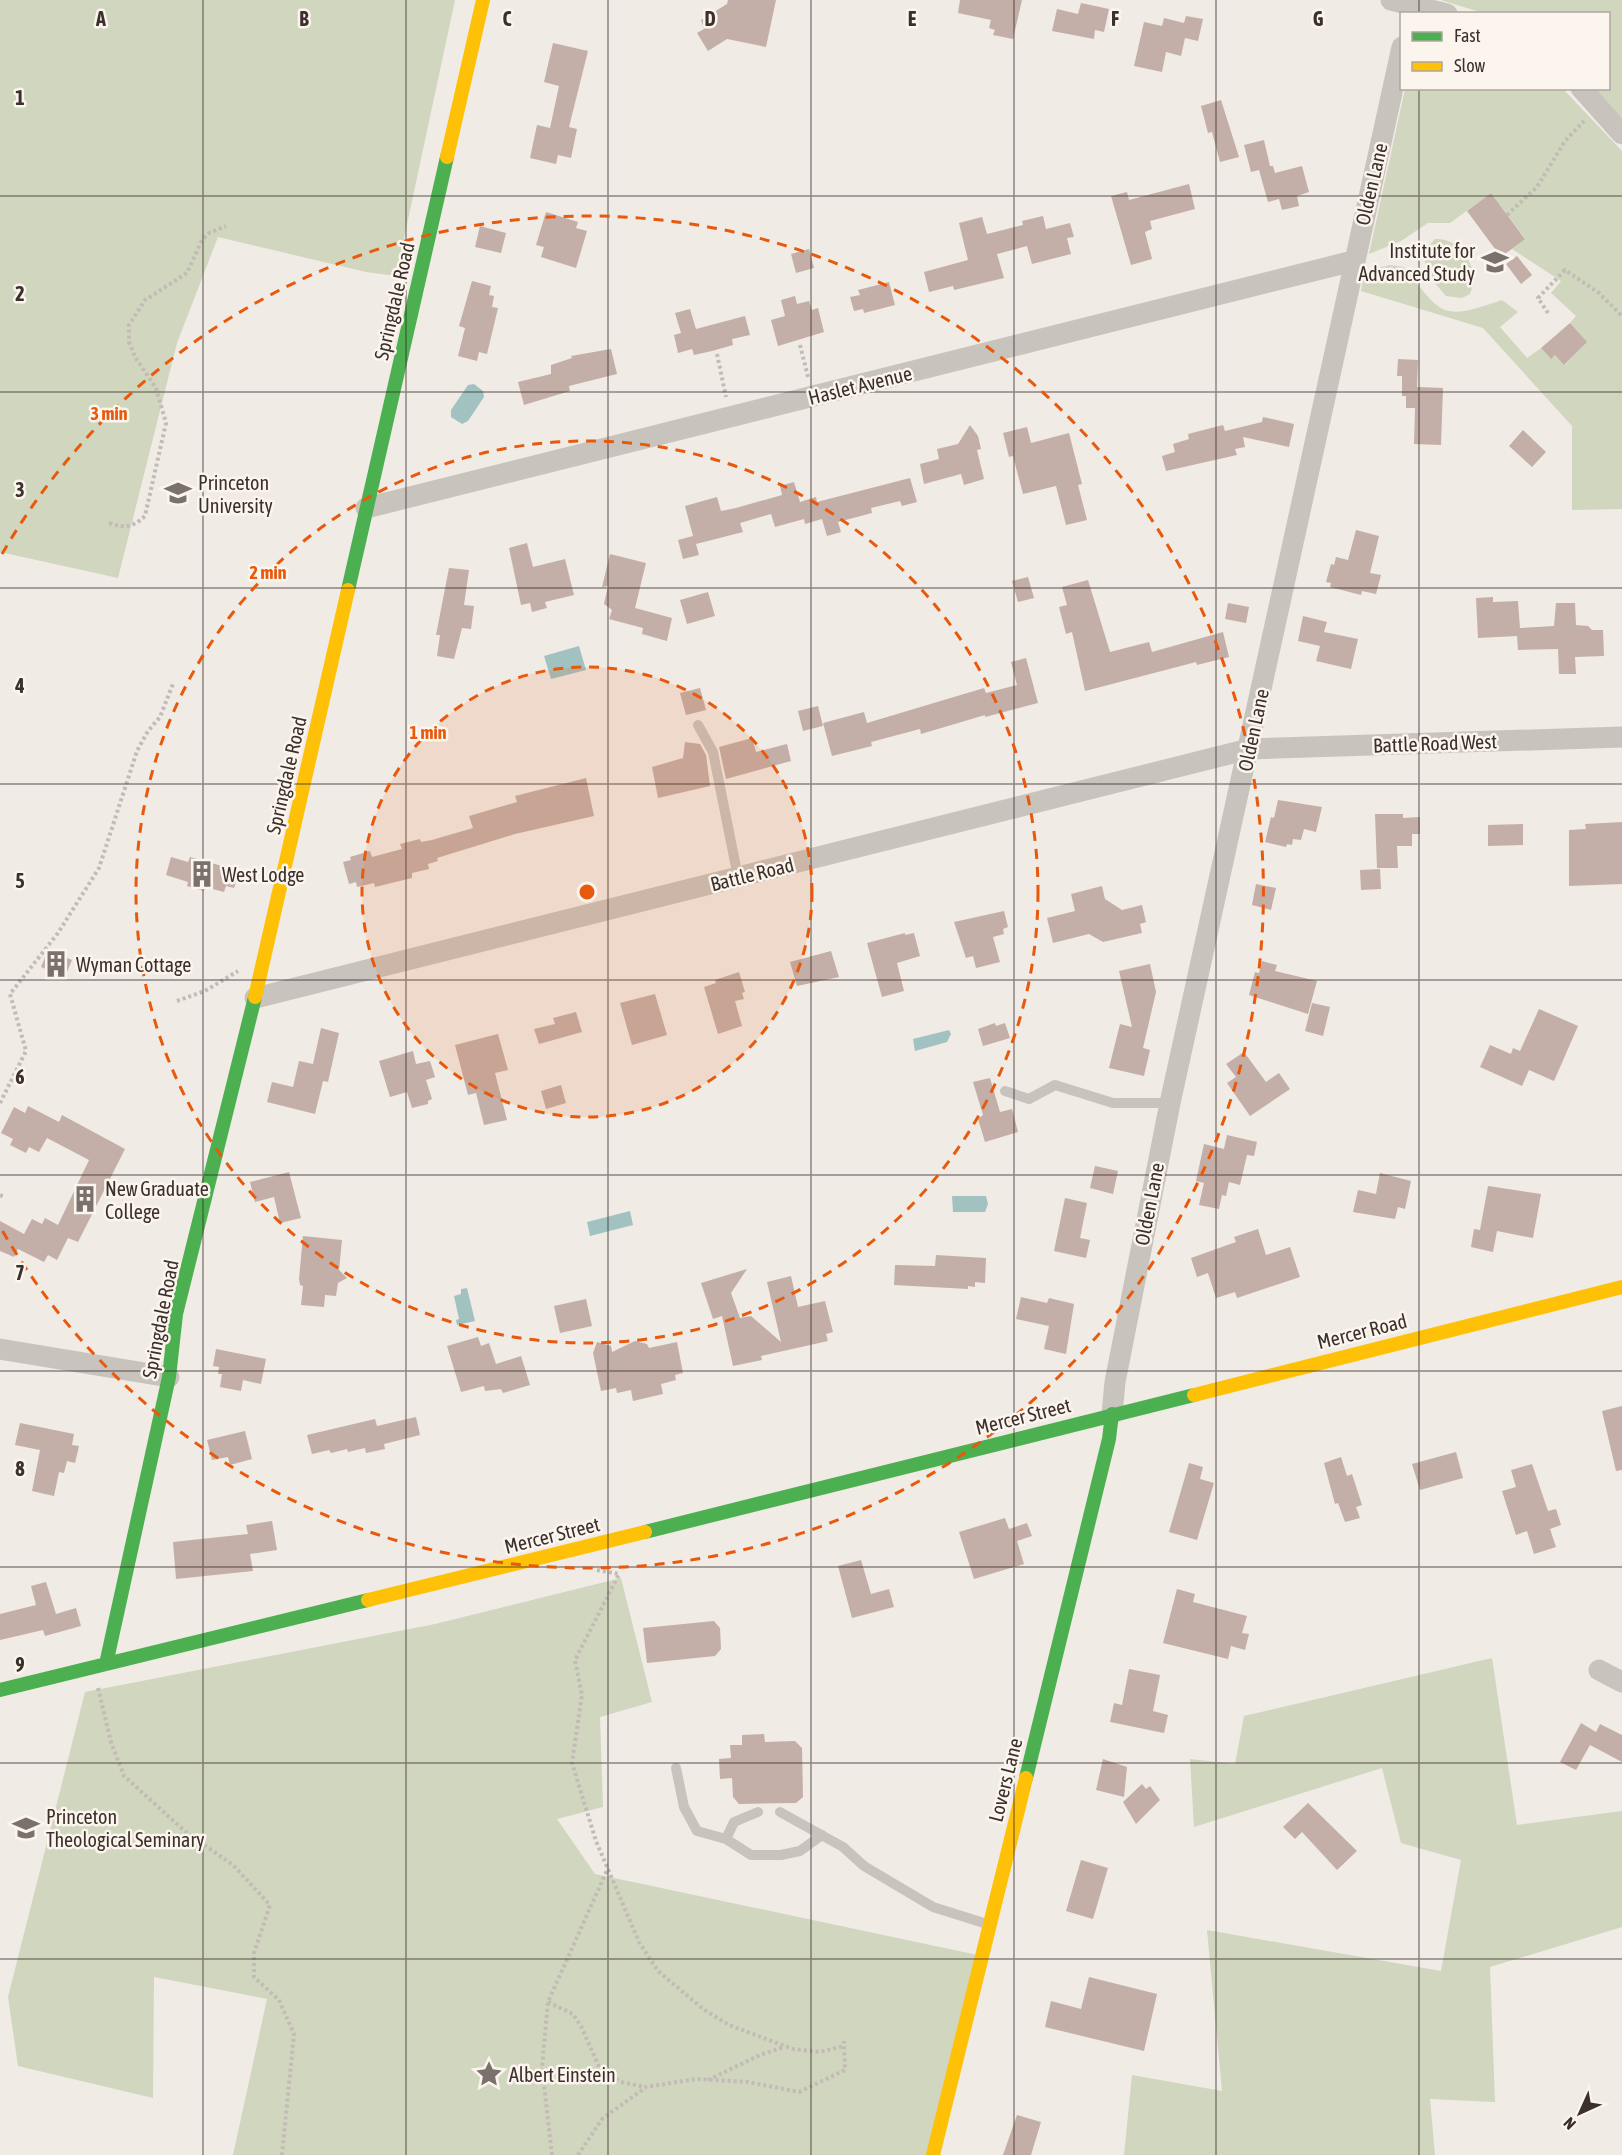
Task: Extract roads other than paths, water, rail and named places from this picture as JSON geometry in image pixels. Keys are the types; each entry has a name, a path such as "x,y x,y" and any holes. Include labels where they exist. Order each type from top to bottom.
{"street":[{"name":"Springdale Road","path":"106,1664 169,1377 176,1314 221,1142 255,998 483,0"},
{"path":"1406,4 1439,12"},
{"name":"Olden Lane","path":"1112,1414 1115,1382 1170,1103 1400,51"},
{"path":"1583,90 1622,134"},
{"name":"Haslet Avenue","path":"366,508 1353,261"},
{"name":"Battle Road West","path":"1249,748 1622,737"},
{"name":"Battle Road","path":"255,998 1249,748"},
{"name":"Mercer Road","path":"1112,1414 1622,1287"},
{"path":"0,1349 169,1377"},
{"name":"Mercer Street","path":"0,1690 615,1540 1112,1414"},
{"name":"Lovers Lane","path":"933,2155 1109,1438 1112,1414"},
{"path":"1599,1670 1622,1682"}],"lane":[{"path":"698,725 713,752 738,877"},
{"path":"1005,1091 1029,1099 1055,1085 1113,1102 1170,1103"},
{"path":"676,1768 684,1807 697,1831 726,1839 751,1855 781,1855 800,1851 822,1835"},
{"path":"726,1839 734,1822 758,1812"},
{"path":"780,1812 843,1847 864,1866 933,1907 990,1925"}],"water":[{"path":"474,384 483,391 484,397 468,421 462,424 451,417 451,410 468,385"},
{"path":"579,646 586,670 551,679 544,656"},
{"path":"949,1030 951,1034 947,1042 915,1051 913,1039"},
{"path":"952,1196 986,1196 988,1204 985,1212 953,1212"},
{"path":"630,1211 633,1225 590,1236 587,1222"},
{"path":"467,1288 475,1321 457,1325 456,1320 459,1319 454,1296 461,1294 461,1289"}],"place":[{"name":"Institute for Advanced Study","path":"1495,262"},
{"name":"Princeton University","path":"178,493"},
{"name":"West Lodge","path":"202,874"},
{"name":"Wyman Cottage","path":"56,964"},
{"name":"New Graduate College","path":"85,1199"},
{"name":"Princeton Theological Seminary","path":"26,1828"},
{"name":"Albert Einstein","path":"489,2074"}]}
